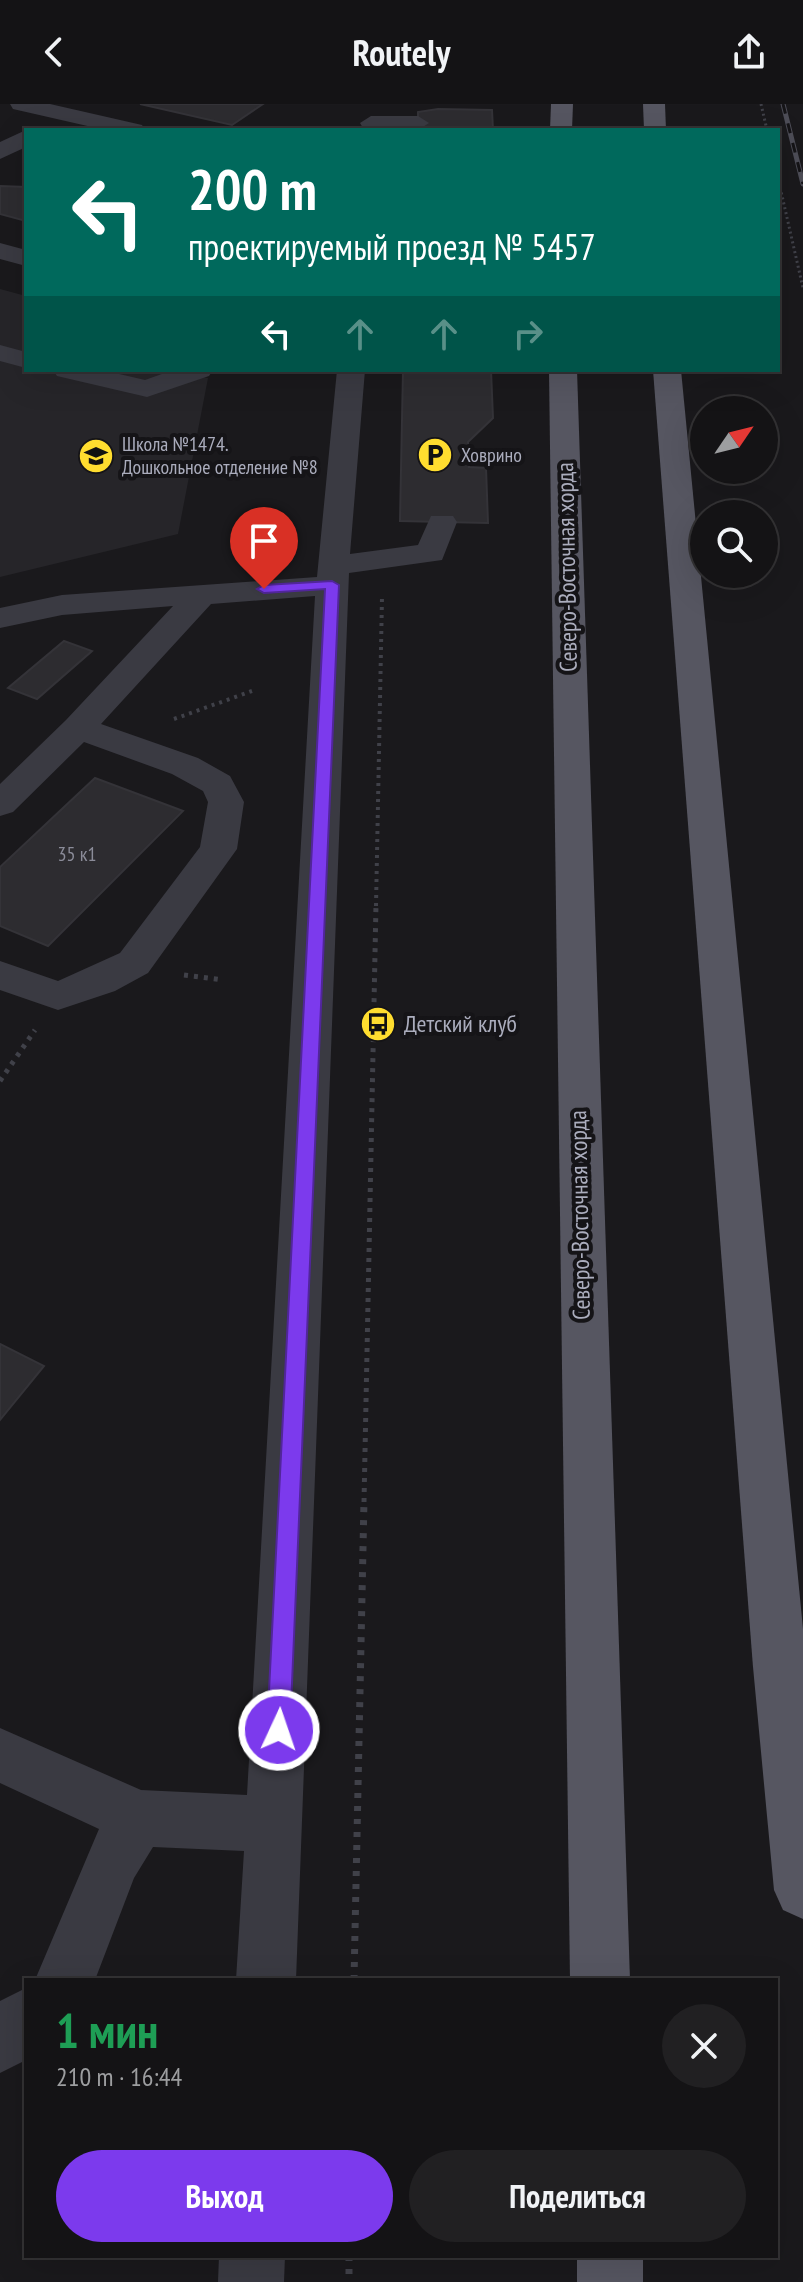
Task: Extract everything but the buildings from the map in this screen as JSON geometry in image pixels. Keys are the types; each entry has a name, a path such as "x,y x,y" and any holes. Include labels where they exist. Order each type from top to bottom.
{"main road":[{"path":"561,128 562,104"},
{"path":"654,104 655,128"},
{"name":"Северо-Восточная хорда","path":"563,372 589,1632 600,1978"},
{"path":"667,372 780,1667 803,1890"},
{"path":"610,2258 610,2282"}],"street":[{"path":"21,104 125,128"},
{"path":"40,128 63,115"},
{"path":"371,119 418,123"},
{"path":"0,154 24,138"},
{"path":"0,154 24,161"},
{"path":"0,251 24,257"},
{"path":"0,353 24,359"},
{"path":"75,372 147,389 194,372"},
{"path":"266,1978 333,575 351,372"},
{"path":"0,618 62,605 201,595 333,575 381,559 431,553 442,522"},
{"path":"0,804 78,728 201,595"},
{"path":"0,975 58,996 101,981 134,963 218,849 226,802 217,784 185,766 78,728"},
{"path":"0,1755 139,1818 274,1824"},
{"path":"66,1978 112,1860 139,1818"},
{"path":"0,2043 24,2020"},
{"path":"251,2282 252,2258"}],"path":[{"path":"761,104 767,128"},
{"path":"780,187 803,288"},
{"path":"354,1978 381,559"},
{"path":"116,741 252,691"},
{"path":"0,1081 58,996"},
{"path":"349,2258 349,2282"}],"shaded area":[{"name":"Школа №1474. Дошкольное отделение №8","path":"0,289 24,295 24,372 175,372 208,378 178,534 0,577"}],"railway":[{"path":"783,104 803,184"}],"place":[{"name":"Ховрино","path":"435,455"},
{"name":"Школа №1474. Дошкольное отделение №8","path":"96,456"},
{"name":"Детский клуб","path":"378,1024"}],"route":[{"path":"264,589 332,585 332,649 305,1141 279,1730"}]}
